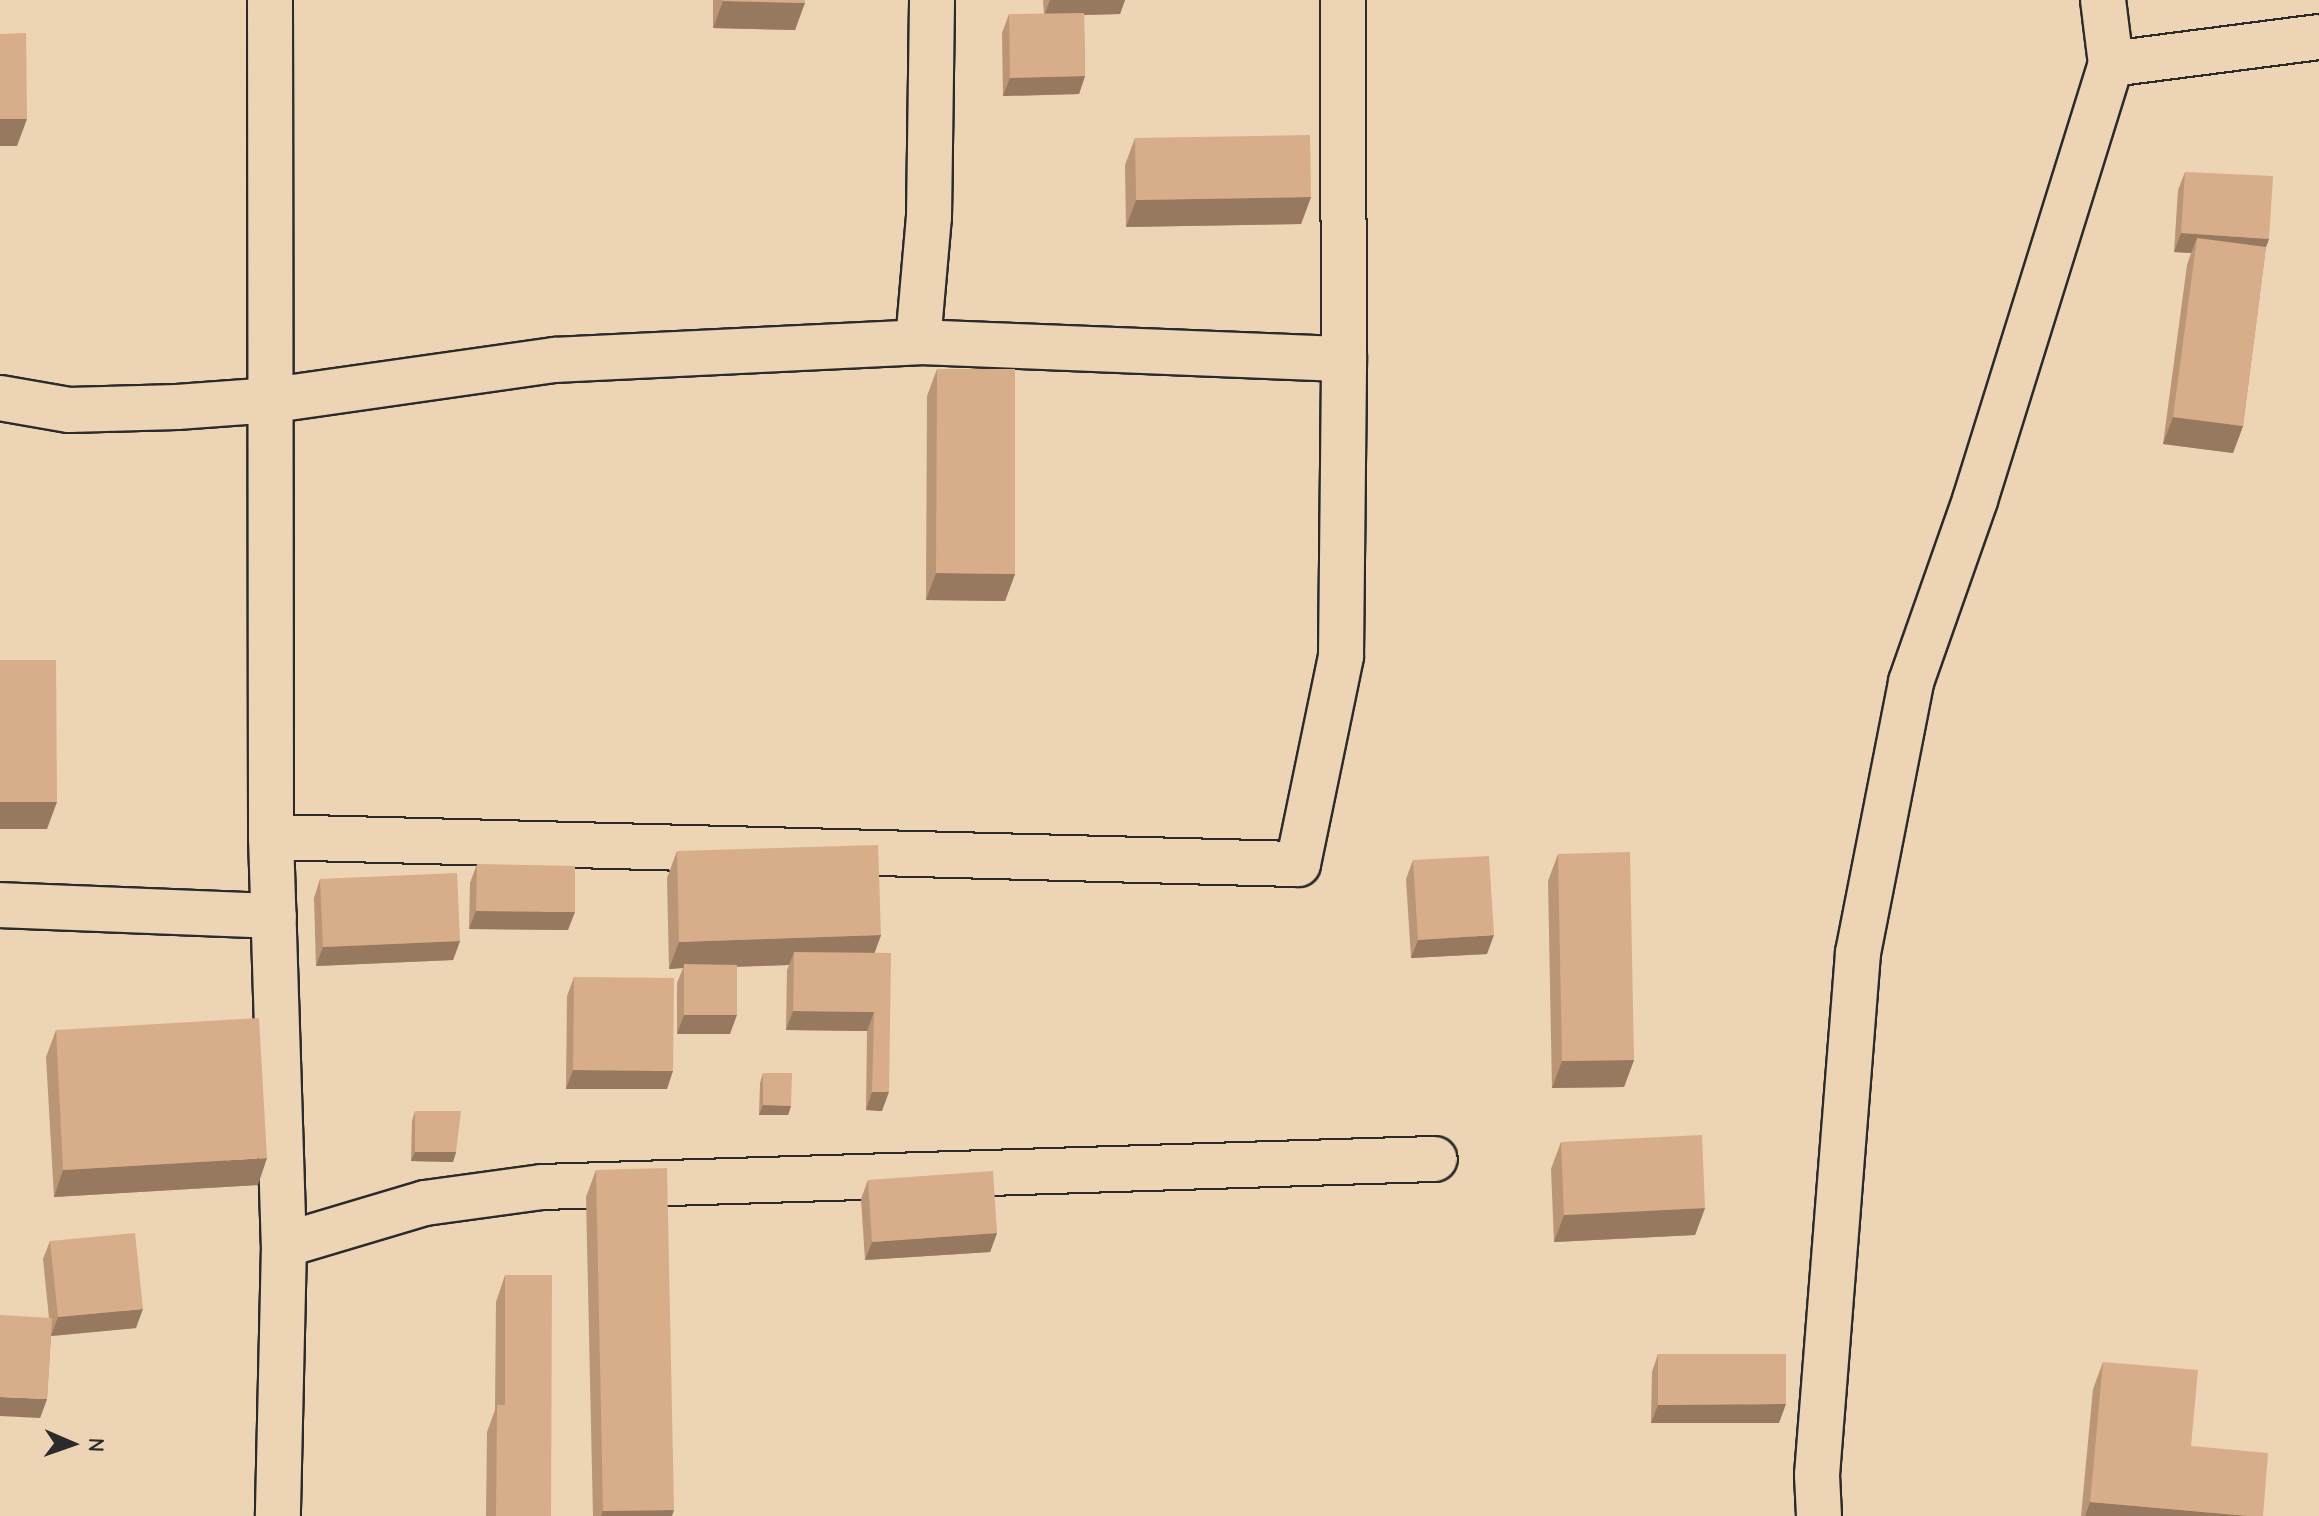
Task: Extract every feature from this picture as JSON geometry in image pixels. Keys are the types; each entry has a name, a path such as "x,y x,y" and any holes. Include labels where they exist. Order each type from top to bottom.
{"street":[{"path":"270,0 273,400 271,837 284,1245 278,1516"},
{"path":"918,342 929,217 932,0"},
{"path":"271,837 1298,864 1341,656 1343,0"},
{"path":"1819,1516 1817,1475 1858,953 1911,682 1975,500 2111,64 2103,0"},
{"path":"2111,64 2319,37"},
{"path":"0,398 69,410 273,400 555,360 918,342 1344,359"},
{"path":"0,905 274,916"},
{"path":"284,1245 425,1203 542,1187 1435,1159"}],"building":[{"path":"805,0 805,3 723,1"},
{"path":"1084,13 1085,76 1010,78 1009,14"},
{"path":"26,33 27,119 0,119 0,34"},
{"path":"1310,135 1311,197 1136,200 1135,138"},
{"path":"2185,172 2273,176 2269,239 2181,233"},
{"path":"2197,238 2266,247 2243,426 2173,417"},
{"path":"937,369 1015,369 1015,574 936,573"},
{"path":"0,660 56,660 57,802 0,802"},
{"path":"878,845 881,935 679,942 677,851"},
{"path":"1630,852 1634,1060 1562,1061 1558,854"},
{"path":"1489,856 1494,935 1418,940 1413,860"},
{"path":"477,864 575,866 575,912 476,911"},
{"path":"457,873 460,941 323,947 320,879"},
{"path":"794,952 891,953 889,1092 872,1092 874,1012 793,1011"},
{"path":"684,964 737,965 737,1015 684,1015"},
{"path":"574,977 674,978 673,1071 573,1070"},
{"path":"259,1018 267,1158 63,1170 56,1030"},
{"path":"763,1073 792,1073 791,1106 763,1105"},
{"path":"415,1111 461,1111 456,1152 415,1152"},
{"path":"1702,1135 1705,1208 1564,1215 1561,1142"},
{"path":"667,1168 674,1510 603,1511 596,1170"},
{"path":"993,1171 997,1233 872,1242 868,1180"},
{"path":"135,1233 143,1309 58,1317 50,1241"},
{"path":"505,1275 552,1275 551,1516 496,1516 497,1405 505,1405"},
{"path":"0,1315 52,1318 47,1399 0,1397"},
{"path":"1658,1354 1786,1354 1786,1404 1658,1405"},
{"path":"2103,1362 2198,1370 2191,1446 2268,1453 2263,1516 2090,1502"}]}
